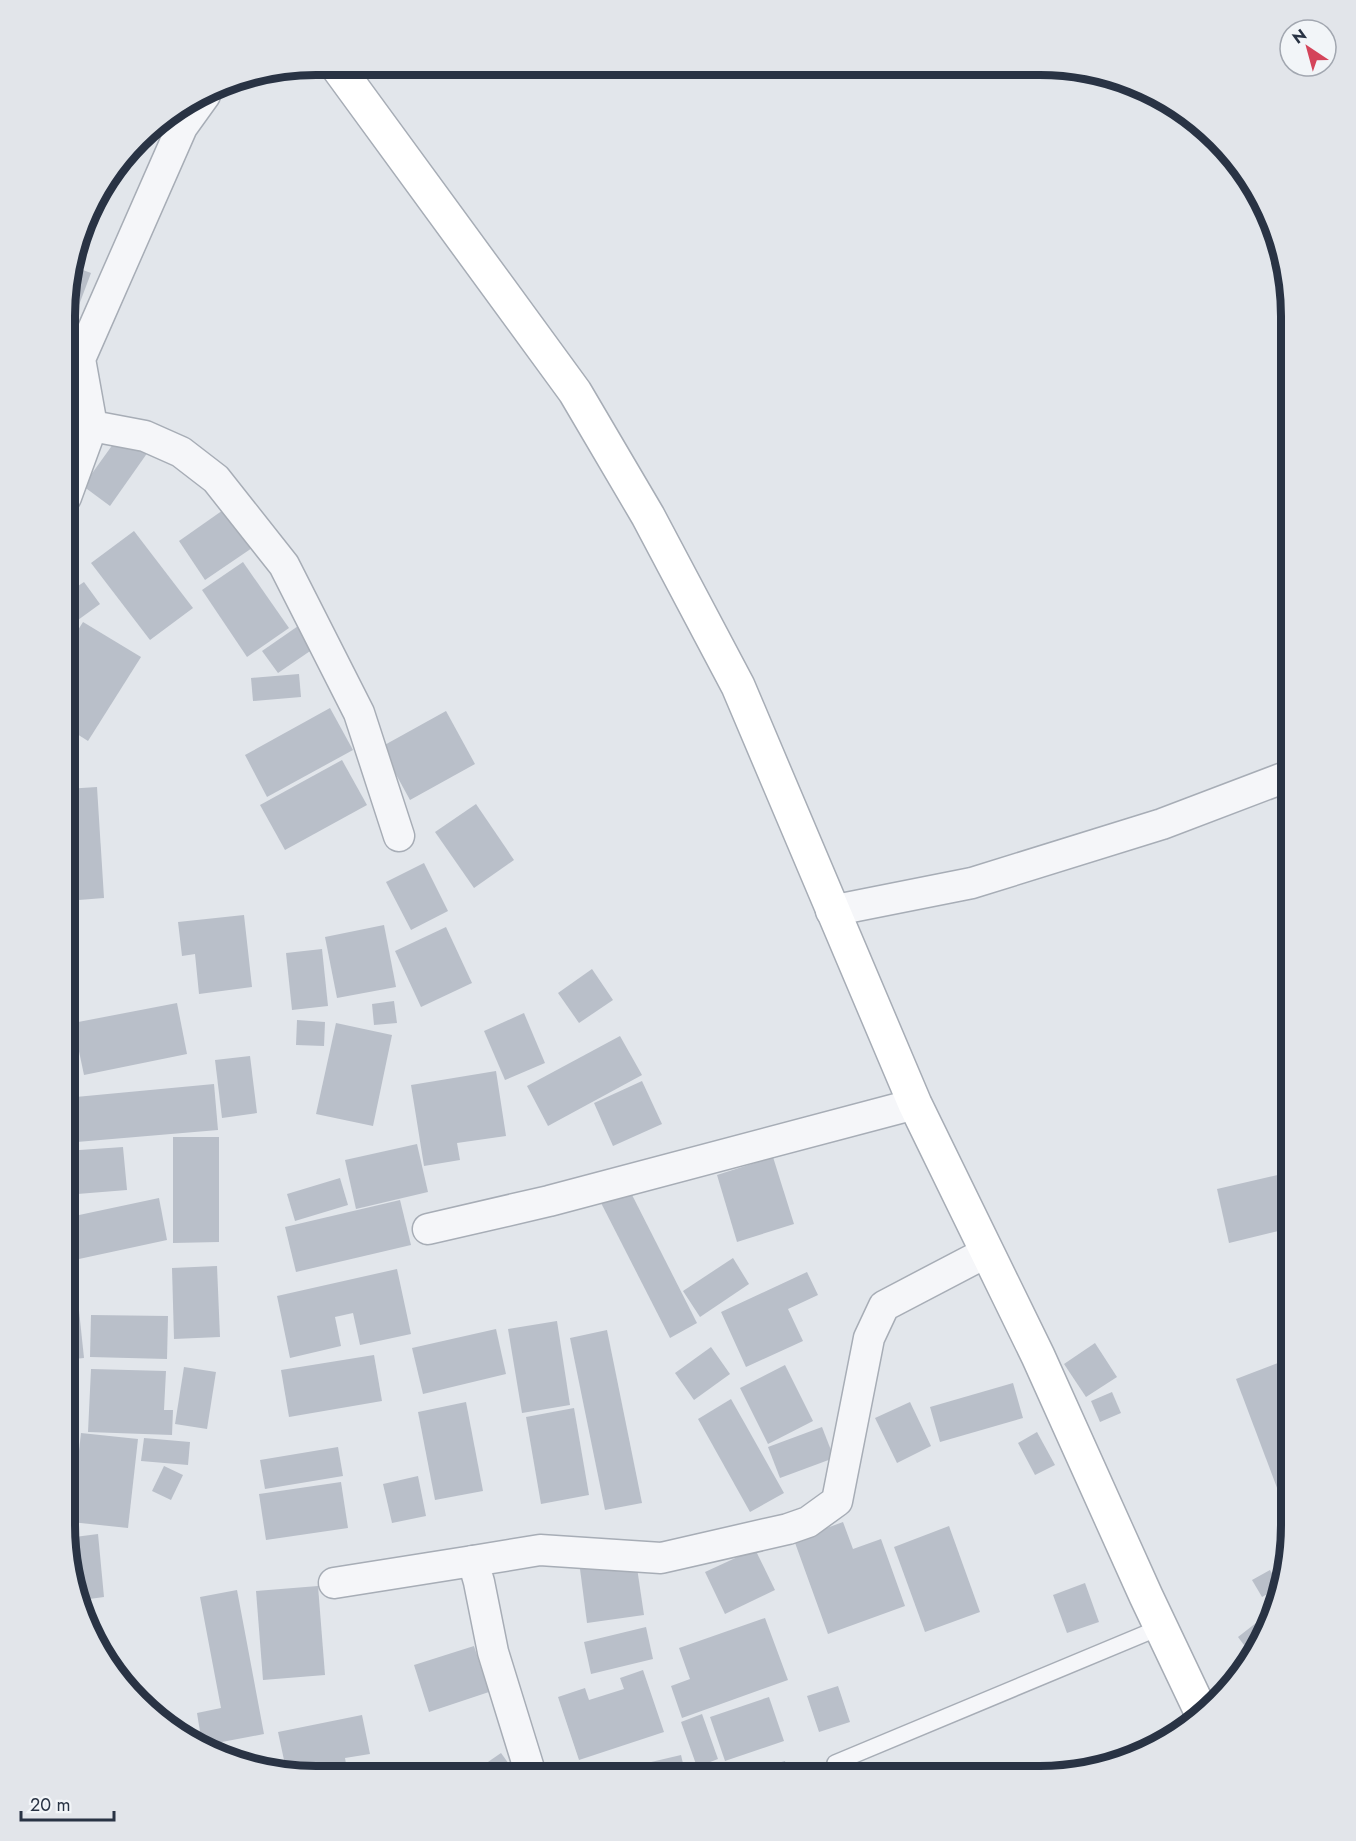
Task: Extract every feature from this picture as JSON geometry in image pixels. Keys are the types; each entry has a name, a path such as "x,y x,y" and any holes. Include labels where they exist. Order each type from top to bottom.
{"street":[{"path":"344,75 575,392 648,516 738,686 831,911 915,1104 1038,1356 1198,1706"},
{"path":"75,354 182,127 197,107"},
{"path":"75,365 92,426 75,472"},
{"path":"92,426 145,436 181,452 216,479 284,565 359,714 399,836"},
{"path":"831,911 972,883 1162,824 1281,779"},
{"path":"428,1229 549,1202 915,1104"},
{"path":"334,1583 540,1550 661,1558 788,1529 808,1522 837,1501 869,1338 884,1306 987,1252"},
{"path":"473,1561 493,1652 528,1766"}],"lane":[{"path":"835,1763 1161,1628"}],"building":[{"path":"80,269 91,273 79,305 76,304"},
{"path":"121,433 148,452 110,506 83,486"},
{"path":"226,508 252,548 205,580 179,541"},
{"path":"134,531 193,608 150,640 91,563"},
{"path":"243,562 289,628 247,657 202,590"},
{"path":"84,582 100,604 78,620 75,616 75,588"},
{"path":"83,622 141,657 88,741 75,733 75,635"},
{"path":"301,624 316,647 278,673 262,651"},
{"path":"299,674 301,697 253,701 251,678"},
{"path":"330,708 353,750 267,797 245,755"},
{"path":"446,711 475,764 410,800 381,747"},
{"path":"342,760 367,805 285,850 260,805"},
{"path":"97,787 104,898 75,900 75,788"},
{"path":"476,804 514,860 474,888 435,832"},
{"path":"424,863 448,911 411,930 386,882"},
{"path":"244,915 252,987 199,994 195,954 182,956 178,922"},
{"path":"384,925 396,987 337,998 325,937"},
{"path":"446,927 472,983 421,1007 395,951"},
{"path":"322,949 328,1006 292,1010 286,953"},
{"path":"592,969 613,1000 579,1023 558,993"},
{"path":"394,1001 397,1023 374,1025 372,1004"},
{"path":"177,1003 187,1054 84,1075 75,1023"},
{"path":"524,1013 545,1063 505,1080 484,1031"},
{"path":"297,1020 325,1022 324,1046 296,1045"},
{"path":"336,1023 392,1035 373,1126 316,1114"},
{"path":"620,1036 642,1075 548,1126 527,1086"},
{"path":"250,1056 257,1113 222,1118 215,1060"},
{"path":"496,1071 506,1136 457,1143 460,1160 424,1166 411,1085"},
{"path":"642,1081 662,1124 613,1146 594,1103"},
{"path":"214,1084 218,1130 75,1142 75,1097"},
{"path":"173,1137 219,1137 219,1242 173,1243"},
{"path":"417,1144 428,1192 356,1209 345,1160"},
{"path":"123,1147 127,1190 75,1194 75,1150"},
{"path":"773,1157 794,1224 737,1242 717,1175"},
{"path":"1281,1174 1281,1230 1229,1243 1217,1189"},
{"path":"340,1178 348,1205 295,1221 287,1194"},
{"path":"627,1185 697,1323 670,1338 599,1199"},
{"path":"159,1198 167,1240 75,1260 75,1216"},
{"path":"400,1200 411,1245 296,1272 285,1227"},
{"path":"733,1258 749,1284 700,1317 683,1291"},
{"path":"217,1266 220,1337 174,1339 172,1268"},
{"path":"397,1269 411,1334 360,1345 353,1313 335,1317 341,1346 290,1358 277,1296"},
{"path":"807,1272 818,1295 788,1309 803,1341 746,1367 721,1312"},
{"path":"75,1282 84,1358 75,1359"},
{"path":"91,1315 168,1316 167,1359 90,1357"},
{"path":"557,1321 570,1405 522,1413 508,1329"},
{"path":"496,1329 506,1374 423,1394 412,1348"},
{"path":"607,1330 642,1503 605,1510 570,1338"},
{"path":"1095,1343 1117,1377 1086,1397 1064,1364"},
{"path":"711,1347 730,1374 694,1400 675,1373"},
{"path":"374,1355 382,1401 289,1417 281,1370"},
{"path":"1281,1362 1281,1498 1236,1379"},
{"path":"785,1365 813,1421 768,1444 740,1388"},
{"path":"184,1367 216,1372 207,1429 175,1424"},
{"path":"91,1369 166,1371 164,1410 173,1410 172,1435 88,1432"},
{"path":"1013,1383 1023,1418 940,1442 930,1407"},
{"path":"1112,1392 1121,1413 1100,1422 1091,1401"},
{"path":"731,1399 784,1493 750,1512 698,1419"},
{"path":"466,1402 483,1491 435,1500 418,1412"},
{"path":"910,1402 931,1446 897,1463 875,1418"},
{"path":"574,1408 589,1495 541,1504 526,1417"},
{"path":"822,1427 834,1458 780,1478 768,1447"},
{"path":"1037,1432 1055,1465 1035,1475 1018,1443"},
{"path":"81,1433 138,1439 128,1528 75,1522 75,1486"},
{"path":"144,1438 190,1442 188,1465 141,1461"},
{"path":"338,1447 343,1476 265,1489 260,1460"},
{"path":"164,1466 183,1475 171,1500 152,1491"},
{"path":"418,1476 426,1516 392,1523 383,1484"},
{"path":"341,1482 348,1528 266,1540 259,1494"},
{"path":"843,1522 853,1549 881,1539 905,1606 828,1634 794,1540"},
{"path":"949,1526 980,1612 925,1632 894,1547"},
{"path":"98,1534 104,1597 87,1599 77,1556 76,1537"},
{"path":"755,1549 775,1590 725,1614 705,1572"},
{"path":"636,1561 644,1615 587,1623 580,1569"},
{"path":"1270,1570 1275,1578 1271,1592 1262,1597 1252,1580"},
{"path":"1085,1583 1099,1622 1067,1633 1053,1595"},
{"path":"318,1586 325,1675 263,1680 256,1591"},
{"path":"237,1590 264,1734 215,1743 201,1736 197,1713 221,1708 200,1597"},
{"path":"765,1618 788,1680 682,1718 671,1686 690,1679 679,1648"},
{"path":"1263,1618 1247,1649 1238,1637"},
{"path":"646,1627 653,1659 591,1674 584,1642"},
{"path":"474,1646 489,1692 429,1712 414,1665"},
{"path":"643,1670 664,1732 579,1760 558,1697 585,1688 589,1700 624,1689 620,1678"},
{"path":"838,1686 850,1722 819,1732 807,1696"},
{"path":"769,1697 784,1741 725,1761 710,1717"},
{"path":"702,1714 718,1759 697,1766 681,1722"},
{"path":"362,1715 370,1754 345,1758 346,1766 285,1764 278,1732"},
{"path":"501,1753 510,1766 482,1766"},
{"path":"681,1755 684,1766 634,1766"},
{"path":"785,1761 786,1766 767,1766"}]}
